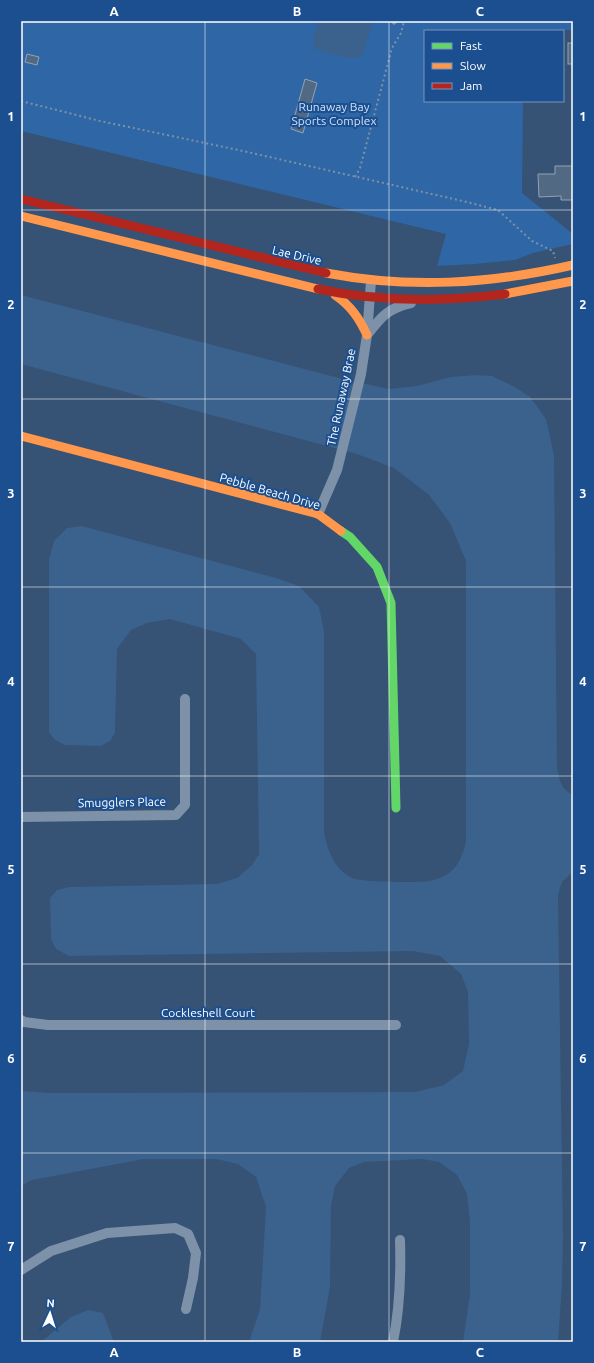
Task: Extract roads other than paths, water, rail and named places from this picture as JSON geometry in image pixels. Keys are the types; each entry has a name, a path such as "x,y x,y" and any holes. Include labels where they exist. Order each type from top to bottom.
{"main road":[{"name":"Lae Drive","path":"21,198 316,271 372,281 426,284 462,283 495,280 573,265"},
{"path":"21,216 329,291 371,298 424,300 495,296 533,290 573,281"},
{"path":"329,291 349,304 355,311 367,335"},
{"name":"Pebble Beach Drive","path":"21,436 318,514 350,537 377,567 391,603 396,808"}],"street":[{"name":"The Runaway Brae","path":"318,514 337,470 362,374 372,281"},
{"path":"367,335 388,311 424,300"},
{"name":"Smugglers Place","path":"21,817 176,814 185,804 185,699"},
{"name":"Cockleshell Court","path":"21,1020 24,1022 48,1025 396,1025"},
{"path":"21,1270 51,1251 107,1233 175,1228 188,1234 196,1253 193,1278 186,1309"},
{"path":"393,1342 398,1321 401,1276 400,1240"}],"park label":[{"name":"Runaway Bay Sports Complex","path":"334,113"}]}
